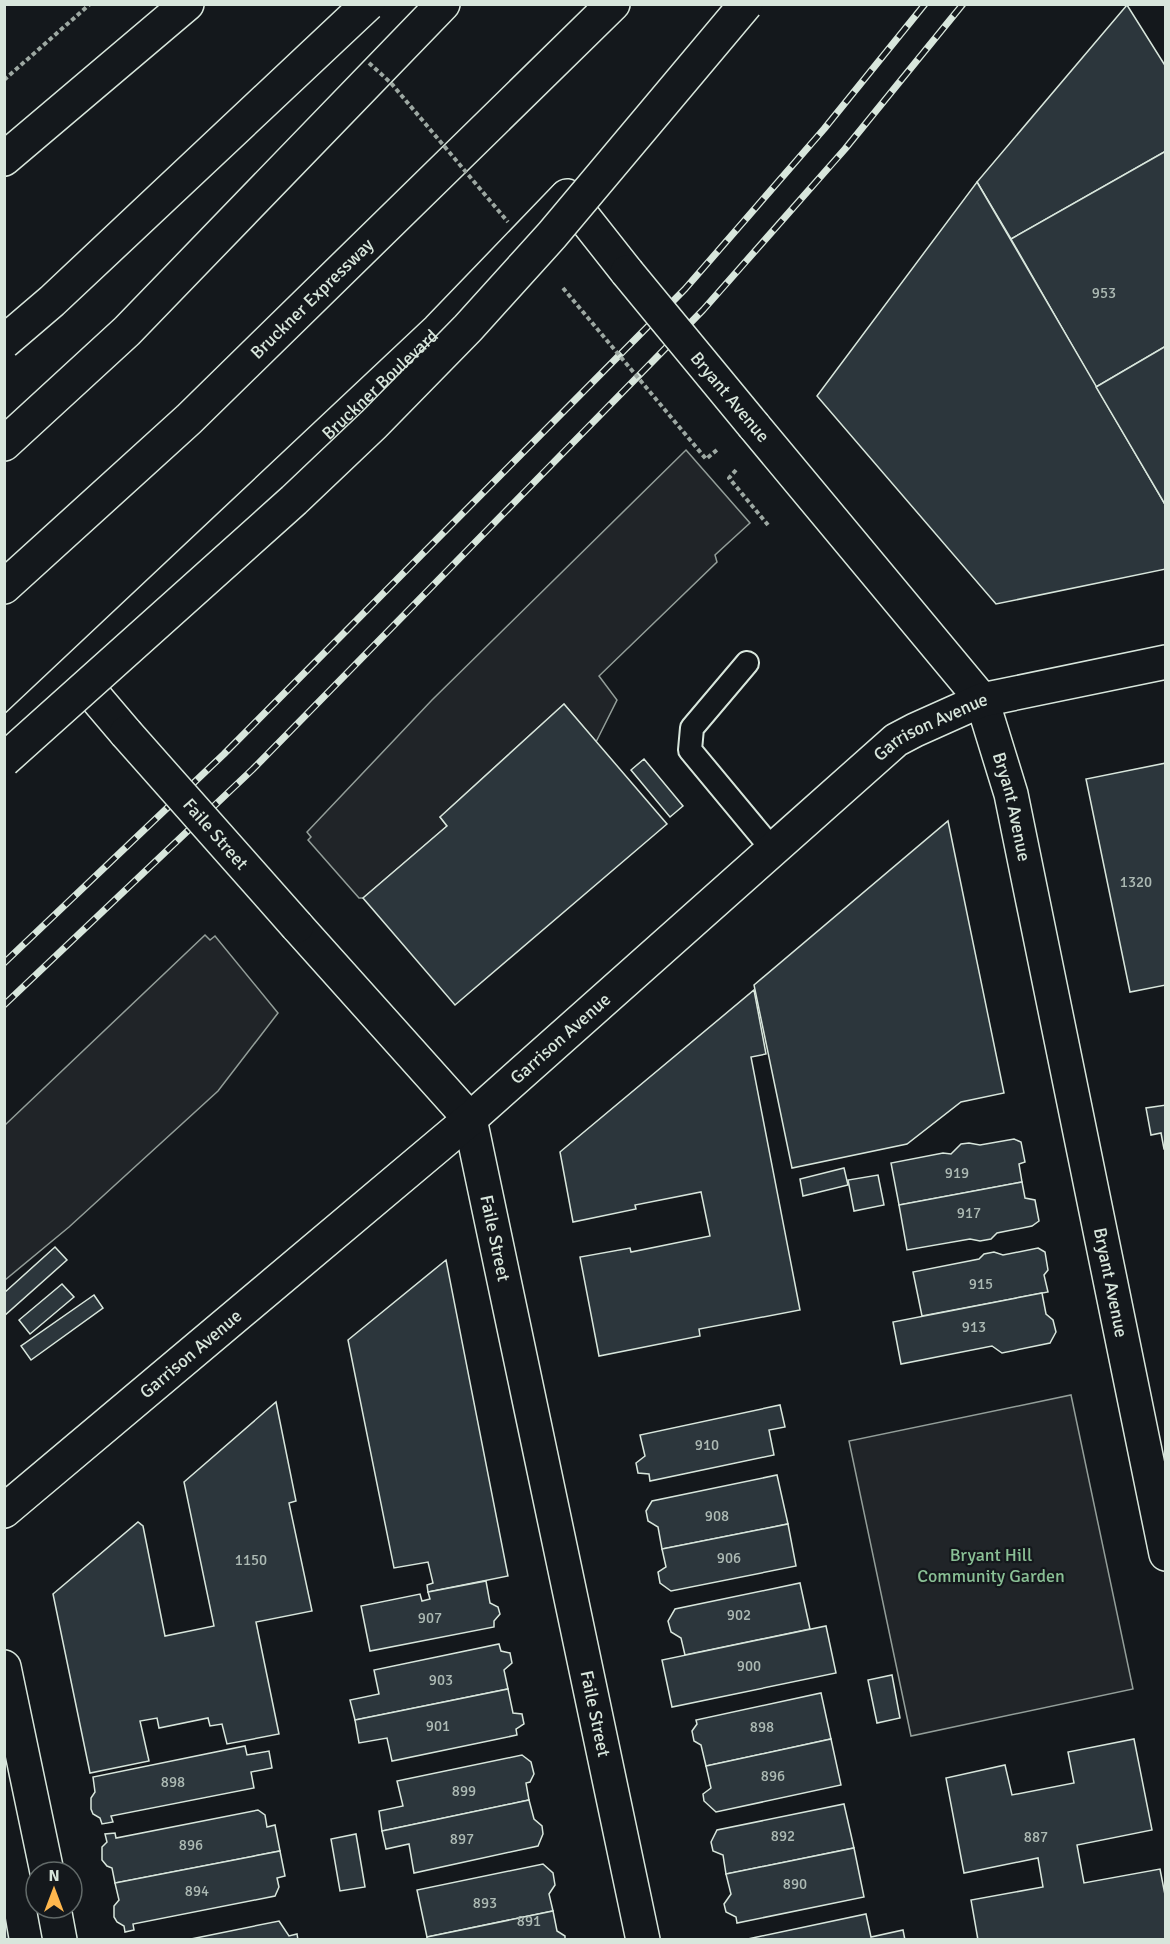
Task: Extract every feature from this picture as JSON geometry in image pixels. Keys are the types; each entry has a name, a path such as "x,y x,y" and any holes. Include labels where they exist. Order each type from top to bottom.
{"main road":[{"path":"4,159 187,4"},
{"path":"4,342 60,293 368,4"},
{"path":"4,444 127,331 443,4"},
{"name":"Bruckner Expressway","path":"4,587 189,419 613,4"},
{"name":"Bruckner Boulevard","path":"4,738 438,330 567,196 729,4"},
{"path":"4,760 294,500 374,424 468,328 552,235 746,4"},
{"name":"Bryant Avenue","path":"567,196 922,631 982,700 1011,794 1166,1554"},
{"name":"Garrison Avenue","path":"4,1511 470,1119 896,740 982,700 1166,662"},
{"name":"Faile Street","path":"75,673 470,1119 643,1940"},
{"path":"4,1667 44,1860"},
{"path":"56,1920 60,1940"}],"lane":[{"path":"747,663 692,728 690,750 773,850"}],"path":[{"path":"4,80 90,4"}],"green space":[{"path":"686,450 750,523 715,555 717,562 599,676 617,700 596,742 564,704 440,817 447,826 363,898 359,898 308,840 311,837 307,832 432,700"},
{"path":"205,935 210,940 215,936 278,1013 218,1091 69,1227 5,1280 5,1125"},
{"name":"Bryant Hill Community Garden","path":"1071,1395 1133,1689 911,1736 849,1441"}],"building":[{"path":"1127,5 1166,67 1166,151 1011,239 977,182"},
{"path":"1166,151 1166,346 1096,387 1011,239"},
{"path":"977,182 1166,506 1166,569 996,604 817,396"},
{"path":"1166,346 1166,506 1096,387"},
{"path":"564,704 667,824 455,1005 363,898 447,826 440,817"},
{"path":"644,759 683,806 670,817 631,770"},
{"path":"1166,763 1166,985 1130,992 1086,779"},
{"path":"948,821 1004,1093 961,1102 907,1144 792,1168 754,985"},
{"path":"754,990 766,1054 751,1057 800,1310 699,1329 700,1336 599,1356 580,1257 630,1248 631,1252 710,1236 701,1192 635,1205 636,1209 573,1222 560,1152"},
{"path":"1166,1105 1166,1149 1164,1149 1161,1133 1151,1135 1146,1108"},
{"path":"1014,1139 1021,1142 1025,1162 1019,1164 1022,1182 899,1205 891,1163 943,1153 951,1154 961,1144 980,1145"},
{"path":"844,1168 848,1185 803,1196 800,1179"},
{"path":"878,1175 884,1205 854,1211 848,1180"},
{"path":"1022,1182 1025,1198 1035,1200 1039,1221 1032,1226 997,1233 991,1239 980,1241 970,1239 907,1250 899,1205"},
{"path":"55,1247 67,1260 4,1316 4,1293"},
{"path":"1038,1248 1045,1252 1048,1270 1044,1275 1048,1292 922,1316 913,1272 979,1259 984,1254 994,1252 1003,1255"},
{"path":"446,1260 508,1576 428,1592 427,1585 433,1583 428,1562 394,1568 348,1340"},
{"path":"62,1284 74,1297 30,1334 19,1320"},
{"path":"1042,1293 1046,1314 1053,1320 1056,1332 1050,1343 1002,1353 992,1346 901,1364 893,1322"},
{"path":"94,1295 103,1308 31,1360 21,1346"},
{"path":"276,1402 296,1501 289,1503 312,1611 256,1622 279,1734 227,1744 222,1724 210,1726 208,1718 159,1728 157,1718 140,1721 149,1761 90,1773 53,1594 138,1522 143,1526 165,1636 214,1626 184,1482"},
{"path":"780,1405 785,1427 769,1430 774,1455 650,1481 649,1474 638,1473 636,1463 645,1456 640,1435"},
{"path":"777,1475 788,1524 662,1549 658,1527 648,1521 646,1511 652,1501"},
{"path":"788,1524 796,1566 671,1591 660,1583 658,1572 666,1567 662,1549"},
{"path":"486,1581 490,1603 498,1607 500,1614 494,1621 494,1627 370,1651 361,1606 420,1594 422,1601 430,1599 428,1592"},
{"path":"800,1583 810,1629 685,1655 681,1638 671,1632 668,1621 675,1609"},
{"path":"826,1626 836,1673 672,1707 662,1660"},
{"path":"499,1644 501,1651 510,1653 512,1663 504,1670 508,1689 355,1720 350,1700 379,1694 374,1670"},
{"path":"892,1675 900,1718 877,1723 868,1680"},
{"path":"508,1689 513,1713 522,1714 524,1724 516,1729 517,1735 392,1761 387,1738 359,1743 355,1720"},
{"path":"821,1693 831,1739 706,1766 701,1745 694,1741 692,1731 697,1724 696,1720"},
{"path":"831,1739 841,1785 716,1812 704,1801 703,1794 711,1788 706,1766"},
{"path":"1134,1739 1152,1830 1077,1845 1084,1883 1160,1869 1166,1900 1166,1940 978,1940 971,1900 1043,1887 1038,1858 964,1873 946,1778 1005,1765 1012,1795 1074,1783 1068,1752"},
{"path":"245,1746 247,1755 269,1751 272,1768 251,1772 254,1788 111,1816 113,1822 102,1824 100,1818 93,1814 91,1798 95,1792 93,1777"},
{"path":"522,1755 531,1762 534,1774 530,1782 526,1783 529,1800 382,1831 379,1811 403,1806 397,1781"},
{"path":"529,1800 534,1819 542,1826 543,1834 538,1846 414,1873 409,1844 386,1849 382,1831"},
{"path":"844,1804 854,1848 726,1874 723,1855 713,1851 711,1842 717,1830"},
{"path":"258,1810 265,1815 267,1827 275,1825 280,1851 115,1883 112,1868 102,1860 102,1847 107,1842 105,1834 115,1833 116,1838"},
{"path":"356,1834 365,1887 340,1891 331,1839"},
{"path":"854,1848 864,1897 737,1923 736,1917 726,1912 724,1904 731,1894 726,1874"},
{"path":"280,1851 285,1876 277,1878 279,1887 275,1896 133,1924 134,1930 125,1932 124,1926 114,1917 114,1906 119,1900 115,1883"},
{"path":"543,1864 553,1873 555,1885 549,1894 553,1911 427,1937 417,1890"},
{"path":"553,1911 557,1931 565,1936 565,1940 428,1940 427,1937"},
{"path":"866,1914 871,1937 903,1930 905,1940 743,1940"},
{"path":"5,1917 9,1940 4,1940"},
{"path":"279,1921 289,1936 297,1934 298,1940 186,1940"}],"railway":[{"path":"4,963 224,754 685,289 824,129 925,4"},
{"path":"4,1005 253,769 703,310 845,149 963,4"}]}
